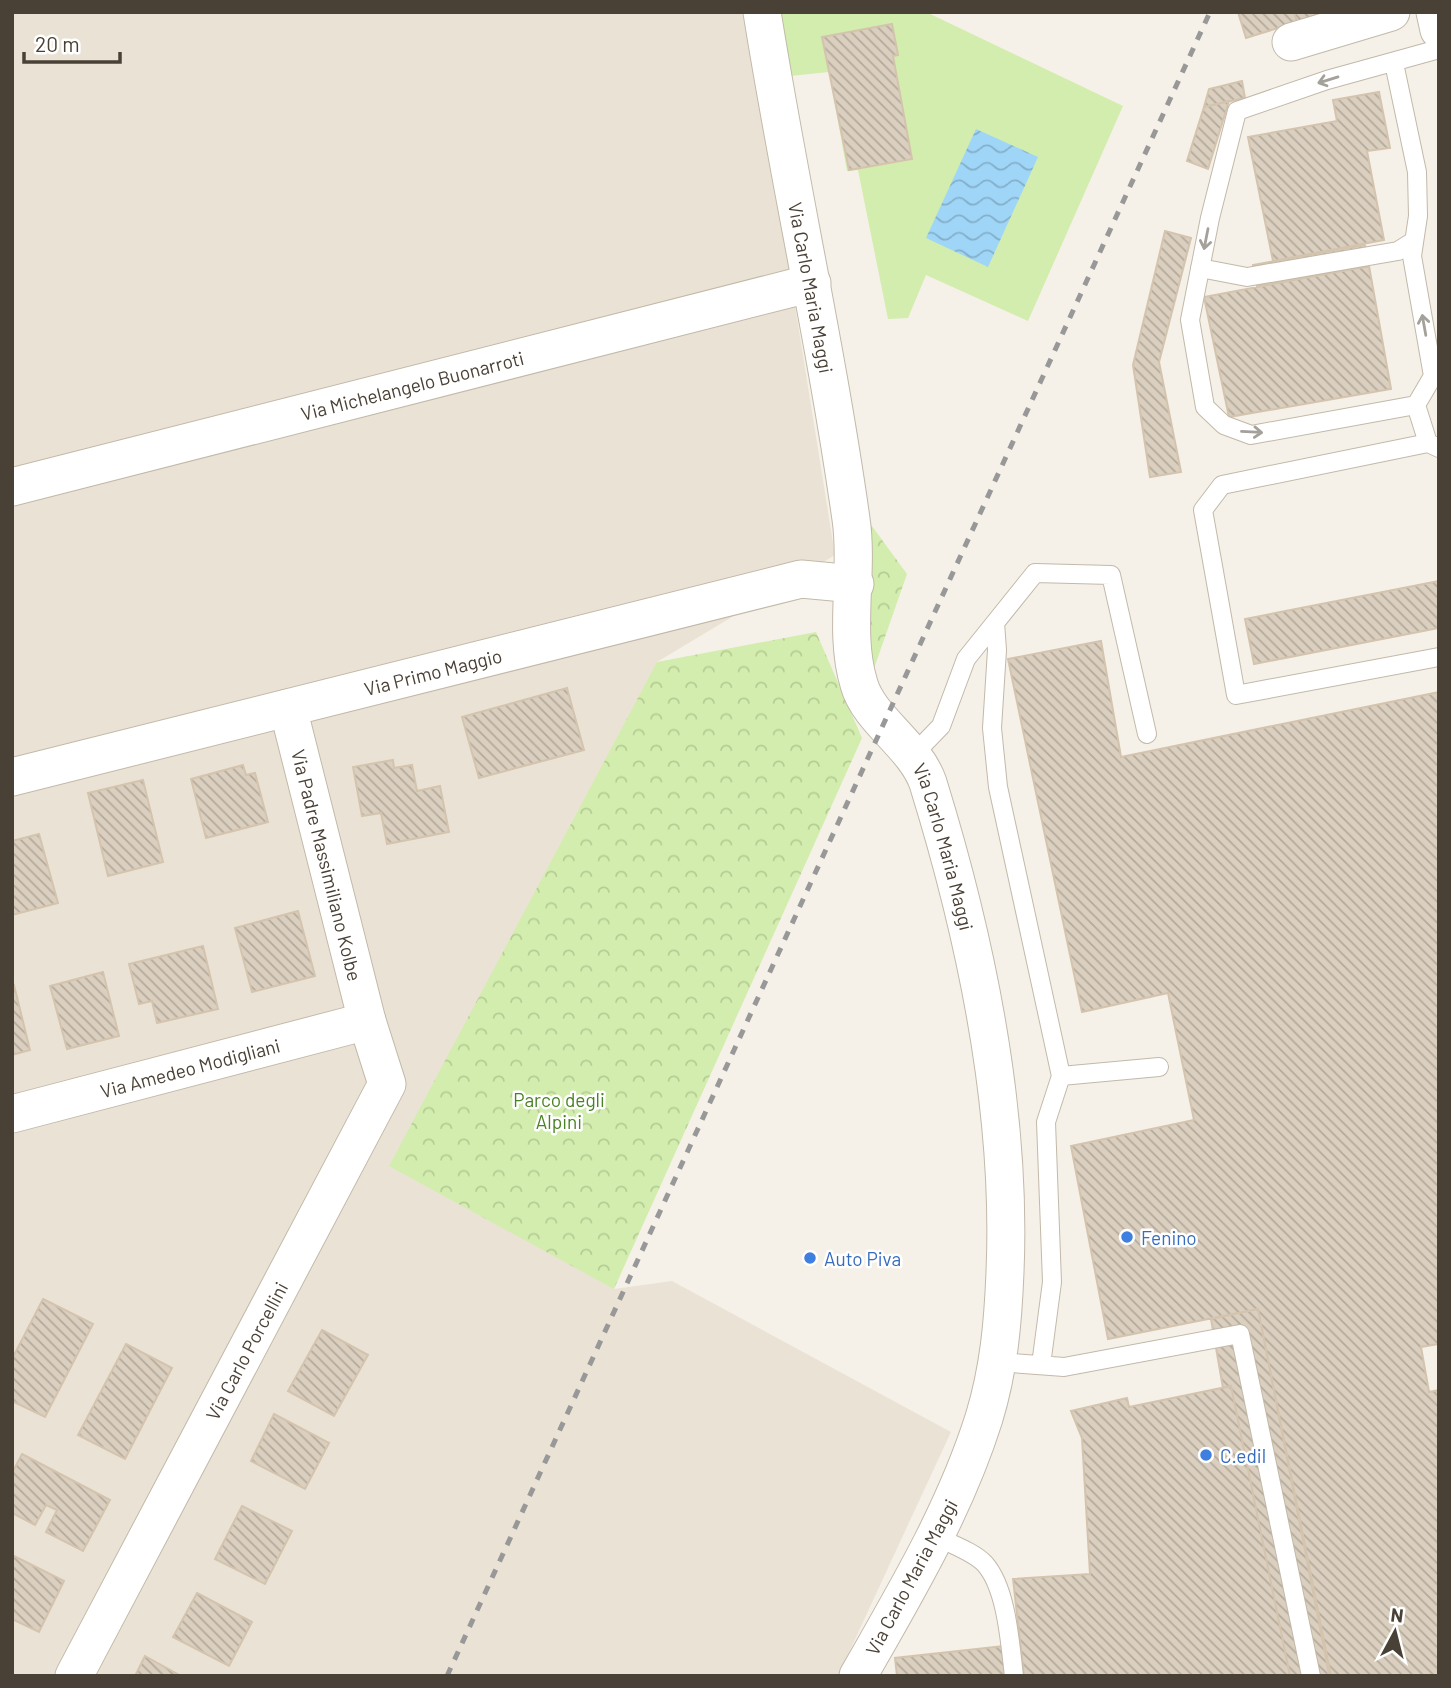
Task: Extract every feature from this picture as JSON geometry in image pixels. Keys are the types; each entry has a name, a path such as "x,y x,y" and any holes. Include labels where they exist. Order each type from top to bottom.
{"street":[{"name":"Via Carlo Maria Maggi","path":"762,12 852,521 854,636 859,686 864,698 912,755 926,777 942,831 992,1048 1004,1141 1007,1224 999,1362 969,1464 937,1537 861,1674"},
{"path":"1291,42 1391,12"},
{"path":"1435,12 1439,30"},
{"name":"Via Michelangelo Buonarroti","path":"12,487 812,283"},
{"name":"Via Primo Maggio","path":"12,777 801,579 855,584"},
{"name":"Via Padre Massimiliano Kolbe","path":"288,708 367,1021"},
{"name":"Via Amedeo Modigliani","path":"12,1114 367,1021"},
{"name":"Via Carlo Porcellini","path":"74,1676 387,1084 367,1021"}],"lane":[{"path":"1394,63 1417,172 1419,216 1412,256 1433,376 1416,405 1251,435 1224,425 1205,407 1190,320 1237,111 1327,80 1439,49"},
{"path":"1200,268 1247,277 1398,251 1414,241"},
{"path":"1416,405 1433,445 1222,485 1203,509 1236,695 1439,657"},
{"path":"912,755 941,726 966,659 1035,573 1111,575 1147,734"},
{"path":"995,623 997,650 992,728 998,787 1061,1076 1046,1122 1052,1282 1041,1365"},
{"path":"1061,1076 1159,1067"},
{"path":"999,1362 1064,1367 1240,1334 1311,1676"},
{"path":"937,1537 984,1563 996,1584 1009,1633 1014,1676"}],"shaded area":[{"path":"12,12 748,12 835,555 657,662 614,1289 672,1281 951,1432 838,1676 12,1676"}],"green space":[{"path":"780,12 926,12 1123,106 1028,321 926,275 908,318 888,319 858,170 847,171 829,72 790,76","holes":["822,37 897,55 893,56 912,159 850,170"]},
{"path":"869,522 907,574 871,677 865,608"},
{"name":"Parco degli Alpini","path":"816,632 862,738 614,1289 389,1166 657,662"}],"water":[{"path":"976,129 1038,157 988,267 926,238"}],"building":[{"path":"1238,12 1294,12 1297,22 1246,38"},
{"path":"1294,12 1325,12 1297,22"},
{"path":"892,24 898,55 893,56 912,159 849,170 822,37"},
{"path":"1242,81 1245,98 1204,107 1209,89"},
{"path":"1379,92 1390,148 1367,151 1384,240 1273,261 1248,137 1337,121 1333,100"},
{"path":"1229,101 1208,169 1187,161 1204,107"},
{"path":"1165,231 1191,238 1159,362 1181,472 1150,477 1133,365"},
{"path":"1365,245 1369,266 1257,286 1253,265"},
{"path":"1369,266 1391,389 1229,417 1204,297"},
{"path":"1439,581 1439,628 1254,664 1245,619"},
{"path":"1101,641 1121,757 1439,692 1439,1344 1421,1347 1429,1392 1439,1390 1439,1676 1331,1676 1258,1309 1108,1339 1071,1146 1194,1120 1168,993 1082,1012 1008,659"},
{"path":"567,688 584,750 479,778 462,717"},
{"path":"393,760 394,768 412,765 417,791 440,786 449,832 387,844 381,813 362,816 353,767"},
{"path":"243,765 246,775 255,773 268,822 206,838 191,779"},
{"path":"143,780 163,862 108,876 88,793"},
{"path":"39,834 58,903 12,915 12,841"},
{"path":"298,911 315,976 252,992 235,928"},
{"path":"203,946 218,1009 157,1023 152,1001 139,1004 129,964"},
{"path":"103,972 119,1036 67,1049 50,986"},
{"path":"14,985 30,1050 12,1055 12,986"},
{"path":"43,1299 93,1324 45,1417 12,1401 12,1359"},
{"path":"1258,1309 1329,1674 1322,1676 1290,1676 1231,1386 1223,1388 1211,1319"},
{"path":"322,1330 368,1355 334,1416 288,1391"},
{"path":"126,1344 172,1368 125,1459 78,1435"},
{"path":"1231,1386 1290,1676 1024,1676 1013,1579 1090,1574 1082,1438 1071,1411 1127,1398 1129,1407"},
{"path":"274,1414 329,1443 305,1489 251,1461"},
{"path":"22,1454 110,1500 83,1551 46,1532 57,1510 46,1505 35,1525 12,1513 12,1473"},
{"path":"242,1506 292,1531 265,1584 215,1559"},
{"path":"12,1555 64,1581 39,1632 12,1619"},
{"path":"197,1593 252,1622 229,1666 173,1637"},
{"path":"1003,1646 1006,1676 897,1676 895,1658"},
{"path":"145,1656 181,1676 135,1676"}],"railway":[{"path":"447,1676 1210,12"}],"place":[{"name":"Fenino","path":"1127,1237"},
{"name":"Auto Piva","path":"810,1258"},
{"name":"C.edil","path":"1206,1455"}]}
